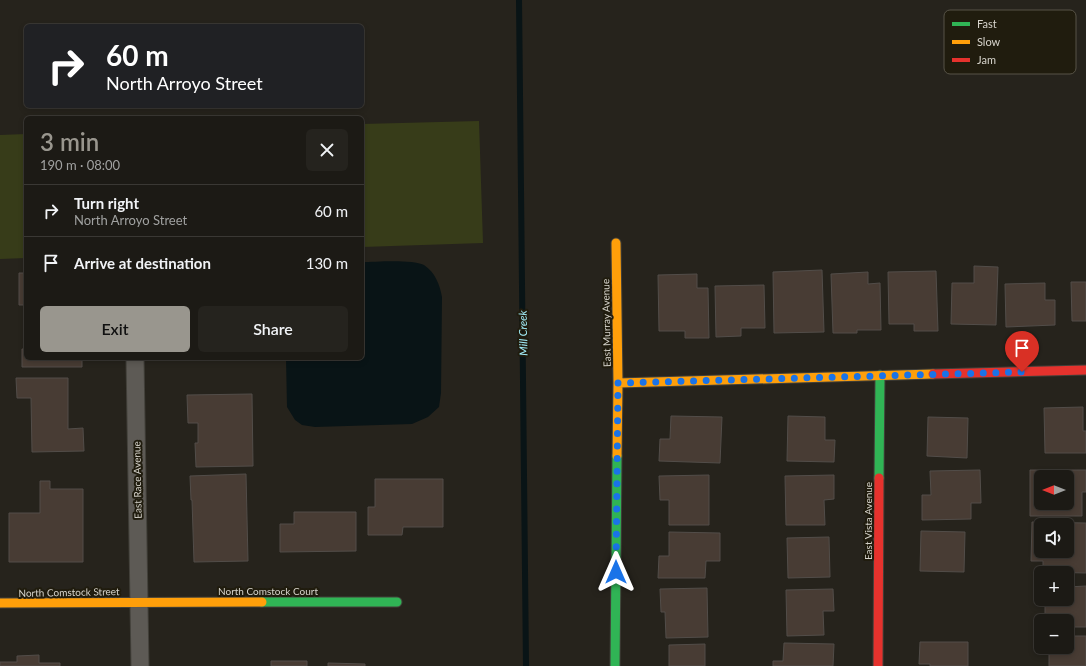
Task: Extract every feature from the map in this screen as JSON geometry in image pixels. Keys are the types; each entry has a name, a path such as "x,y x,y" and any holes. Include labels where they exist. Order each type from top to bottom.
{"street":[{"name":"East Murray Avenue","path":"615,666 618,383 616,243"},
{"name":"East Race Avenue","path":"135,360 140,666"},
{"path":"618,383 1086,370"},
{"name":"East Vista Avenue","path":"878,666 880,375"},
{"name":"North Comstock Court","path":"139,602 397,602"},
{"name":"North Comstock Street","path":"0,603 139,602"}],"green space":[{"path":"479,121 483,243 364,247 364,124"},
{"path":"24,134 24,258 0,259 0,135"}],"shaded area":[{"path":"364,262 411,262 424,265 431,271 440,288 442,297 441,393 439,407 428,417 412,424 315,427 302,425 295,420 287,407 286,360 364,360"}],"building":[{"path":"974,266 998,267 996,325 951,324 952,283 974,283"},
{"path":"822,270 824,332 774,333 773,272"},
{"path":"936,271 938,331 914,331 914,324 889,324 888,272"},
{"path":"868,272 868,284 880,283 881,330 857,330 857,333 833,333 831,274"},
{"path":"19,273 24,273 24,305 19,305"},
{"path":"697,274 697,288 708,288 709,338 685,338 685,331 659,331 658,275"},
{"path":"1071,282 1086,282 1086,321 1072,321"},
{"path":"1045,283 1045,300 1055,300 1055,325 1006,327 1005,284"},
{"path":"764,285 765,328 741,328 741,336 716,337 715,286"},
{"path":"22,349 24,349 24,360 82,360 82,367 22,367"},
{"path":"16,378 68,378 68,429 83,428 84,451 32,452 31,398 17,398"},
{"path":"252,394 253,466 196,467 195,443 198,443 198,423 188,423 187,395"},
{"path":"1083,407 1083,431 1086,431 1086,453 1045,453 1044,408"},
{"path":"671,416 722,417 720,463 659,461 660,439 670,439"},
{"path":"788,416 825,417 825,440 835,440 834,462 787,461"},
{"path":"928,417 968,418 967,458 927,456"},
{"path":"980,470 981,503 971,503 971,519 922,520 922,495 931,495 930,471"},
{"path":"1030,470 1034,470 1034,510 1074,510 1074,470 1086,470 1086,492 1082,492 1082,516 1030,516"},
{"path":"246,474 248,561 194,562 190,476"},
{"path":"709,475 709,525 669,525 669,500 660,500 659,476"},
{"path":"834,475 834,499 824,500 825,525 786,525 785,476"},
{"path":"375,479 443,479 443,527 403,527 402,535 368,535 368,507 375,507"},
{"path":"40,481 50,481 50,489 83,489 83,562 9,562 9,513 40,513"},
{"path":"294,512 356,512 356,551 280,552 280,524 294,524"},
{"path":"1032,522 1034,522 1034,558 1074,558 1074,523 1086,523 1086,573 1074,573 1074,566 1043,566 1043,561 1031,561"},
{"path":"921,531 965,532 964,572 920,571"},
{"path":"669,532 720,533 720,561 706,561 705,578 658,578 659,556 669,556"},
{"path":"829,537 830,577 788,578 787,538"},
{"path":"1086,586 1086,627 1074,627 1074,614 1045,614 1045,606 1074,606 1074,587"},
{"path":"707,588 708,637 666,638 665,612 661,612 660,589"},
{"path":"833,589 834,611 823,611 824,635 787,636 786,590"},
{"path":"1074,636 1086,636 1086,666 1049,666 1049,654 1074,654"},
{"path":"920,642 968,642 968,666 930,666 930,664 919,664"},
{"path":"784,643 834,644 833,666 773,666 773,661 783,661"},
{"path":"705,644 705,666 669,666 669,645"},
{"path":"39,655 39,663 60,663 60,666 0,666 0,662 17,662 17,656"},
{"path":"271,661 307,661 307,666 271,666"},
{"path":"328,663 365,664 365,666 328,666"}],"waterway":[{"name":"Mill Creek","path":"519,0 526,666"}],"traffic: fast":[{"path":"879,478 880,375"},
{"path":"615,666 617,456"},
{"path":"262,602 397,602"}],"traffic: slow":[{"path":"616,243 618,383 617,456"},
{"path":"618,383 933,374"},
{"path":"0,603 262,602"}],"traffic: jam":[{"path":"933,374 1086,370"},
{"path":"878,666 879,478"}],"route":[{"path":"616,572 618,383 1022,372"}]}
